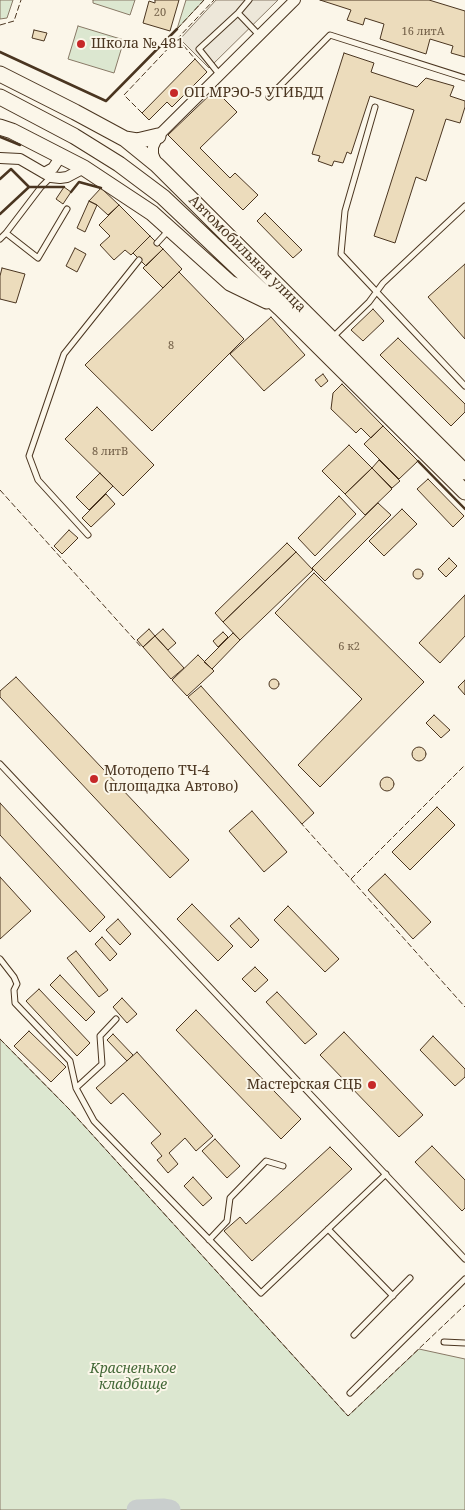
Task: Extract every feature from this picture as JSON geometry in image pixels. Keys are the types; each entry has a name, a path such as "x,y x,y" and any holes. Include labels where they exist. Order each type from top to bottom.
{"main road":[{"name":"Автомобильная улица","path":"0,74 125,140 157,165 465,472"},
{"name":"Автомобильная улица","path":"0,97 119,164 164,197 280,308 465,492"},
{"path":"0,127 12,131 84,168 152,213 230,283 280,308"},
{"path":"125,140 137,141 158,136"}],"street":[{"path":"157,165 153,154 153,147 158,136 295,0"},
{"path":"48,175 61,156"},
{"path":"1,159 20,159 48,175 60,178 67,177 84,168"}],"lane":[{"path":"219,74 199,49 238,13 249,0"},
{"path":"238,13 259,35"},
{"path":"269,97 330,35 465,78"},
{"path":"375,107 346,211 341,254 465,386"},
{"path":"0,239 41,187 48,175"},
{"path":"332,338 369,302 383,283 465,206"},
{"path":"6,233 38,258 67,209"},
{"path":"157,243 170,228"},
{"path":"88,535 38,480 29,456 64,354 139,260"},
{"path":"0,764 465,1259"},
{"path":"0,959 17,984 14,990 15,1003 70,1061 76,1088 94,1121 260,1293 386,1174"},
{"path":"76,1088 102,1064 100,1036 116,1019"},
{"path":"209,1240 227,1221 230,1198 266,1161 283,1166"},
{"path":"328,1229 393,1296"},
{"path":"354,1335 410,1278"},
{"path":"350,1393 465,1279"},
{"path":"444,1342 465,1343"}],"green space":[{"path":"0,0 13,0 7,18 0,19"},
{"path":"93,0 135,0 130,15 93,3"},
{"path":"186,0 204,0 177,29"},
{"path":"78,26 124,40 114,73 68,59"},
{"name":"Красненькое кладбище","path":"0,1039 69,1109 348,1416 419,1349 465,1359 465,1510 0,1510"}],"shaded area":[{"path":"216,0 278,0 209,68 180,39"}],"building":[{"path":"155,0 179,0 170,31 143,23 149,1 155,3"},
{"path":"320,0 429,0 465,11 465,57 451,53 453,46 430,39 426,54 380,39 384,24 365,18 363,25 347,20 351,10"},
{"path":"34,30 47,33 44,41 32,38"},
{"path":"344,53 374,63 371,72 417,87 426,78 454,86 450,96 465,101 460,123 446,119 426,181 416,177 395,243 374,236 414,110 370,96 351,154 347,152 343,163 334,161 332,166 318,161 320,156 312,154"},
{"name":"ОП МРЭО-5 УГИБДД","path":"195,59 207,72 172,107 167,102 149,120 142,113"},
{"path":"215,90 237,112 200,148 230,178 235,173 258,195 243,210 168,135"},
{"path":"64,187 71,192 63,204 56,199"},
{"path":"101,188 119,205 108,215 97,205 89,201"},
{"path":"89,201 97,205 85,232 77,228"},
{"path":"119,205 150,236 131,255 125,250 114,260 100,245 110,236 99,225"},
{"path":"265,213 302,250 293,258 257,221"},
{"path":"150,236 163,249 146,266 133,253"},
{"path":"75,248 86,254 77,272 66,266"},
{"path":"163,249 182,269 163,288 143,268"},
{"path":"465,264 465,339 428,297"},
{"path":"2,268 25,274 16,303 0,299"},
{"path":"179,272 244,339 152,431 85,365"},
{"path":"373,309 384,321 363,341 351,330"},
{"path":"271,317 305,355 264,391 230,354"},
{"path":"398,338 465,404 465,412 451,426 380,355"},
{"path":"323,374 328,381 321,387 315,380"},
{"path":"342,384 383,426 371,438 361,428 356,433 331,409 333,393"},
{"path":"97,407 154,465 123,496 65,439"},
{"path":"383,426 418,461 399,479 364,444"},
{"path":"349,445 372,468 345,494 322,471"},
{"path":"379,460 400,481 392,488 372,468"},
{"path":"372,468 392,489 365,515 345,494"},
{"path":"100,473 113,486 89,510 76,497"},
{"path":"428,479 464,516 453,527 417,489"},
{"path":"106,494 115,504 91,527 82,518"},
{"path":"339,496 356,514 315,556 298,538"},
{"path":"378,503 391,515 325,581 312,568"},
{"path":"402,509 417,524 384,556 369,541"},
{"path":"69,530 78,538 62,554 54,546"},
{"path":"287,543 296,552 223,622 215,613"},
{"path":"296,552 313,570 240,640 223,622"},
{"path":"449,558 457,566 446,577 438,569"},
{"path":"418,569 423,574 418,579 413,574"},
{"path":"314,573 424,682 320,787 298,765 362,699 275,613"},
{"path":"465,595 465,636 440,663 419,643"},
{"path":"149,629 155,636 143,647 137,640"},
{"path":"163,629 176,643 168,650 155,636"},
{"path":"223,632 228,637 218,647 213,641"},
{"path":"233,633 240,640 212,669 204,662"},
{"path":"155,636 184,668 171,679 143,647"},
{"path":"198,655 214,671 187,696 172,680"},
{"name":"Мотодепо ТЧ-4 (площадка Автово)","path":"16,677 189,860 170,878 0,697 0,691"},
{"path":"274,679 279,684 274,689 269,684"},
{"path":"465,680 465,695 458,687"},
{"path":"201,686 314,813 302,824 188,697"},
{"path":"434,715 450,730 441,738 426,723"},
{"path":"416,747 422,747 426,754 422,761 416,761 412,757 412,751"},
{"path":"387,777 392,779 394,784 392,789 387,791 382,789 380,784 382,779"},
{"path":"0,803 105,917 90,932 0,835"},
{"path":"437,807 455,825 410,870 392,852"},
{"path":"252,811 287,852 264,872 229,831"},
{"path":"385,874 431,922 413,939 368,890"},
{"path":"0,877 31,911 0,939"},
{"path":"192,904 233,946 218,961 177,919"},
{"path":"288,906 339,959 325,972 274,920"},
{"path":"239,918 259,940 251,948 230,926"},
{"path":"118,919 131,934 120,945 106,930"},
{"path":"102,937 117,954 110,961 95,944"},
{"path":"76,951 108,990 99,997 67,958"},
{"path":"255,967 268,980 255,992 242,979"},
{"path":"60,975 95,1012 86,1021 50,985"},
{"path":"39,989 90,1043 77,1056 26,1001"},
{"path":"277,992 317,1034 305,1044 266,1002"},
{"path":"122,998 137,1014 127,1023 113,1007"},
{"path":"196,1010 301,1119 281,1139 176,1030"},
{"path":"29,1031 66,1067 51,1082 14,1046"},
{"name":"Мастерская СЦБ","path":"344,1032 423,1115 399,1137 320,1055"},
{"path":"113,1034 133,1055 127,1061 107,1040"},
{"path":"433,1036 465,1069 465,1077 455,1086 420,1050"},
{"path":"137,1052 213,1136 196,1151 185,1138 169,1153 178,1164 168,1173 157,1160 162,1156 151,1143 161,1134 123,1093 111,1104 96,1088"},
{"path":"215,1139 240,1166 227,1178 202,1151"},
{"path":"432,1146 465,1180 465,1208 462,1211 415,1162"},
{"path":"330,1147 352,1169 252,1261 224,1231 240,1217 246,1224"},
{"path":"193,1177 212,1198 203,1206 184,1186"}],"waterway":[{"path":"137,1510 170,1510"}],"fence":[{"path":"0,25 14,21 21,0"},
{"path":"177,29 204,0"},
{"path":"142,113 124,95 214,0"},
{"path":"178,39 195,59"},
{"path":"0,490 142,648"},
{"path":"351,879 465,765"},
{"path":"300,822 465,1007"},
{"path":"0,1039 69,1109 348,1416 465,1305"}],"wall":[{"path":"0,52 106,101 177,29"},
{"path":"0,137 20,145"},
{"path":"0,179 11,169 29,187 0,214"},
{"path":"71,192 79,182 101,188"},
{"path":"29,187 64,187"},
{"path":"418,461 465,509"}],"place":[{"name":"Школа № 481","path":"81,44"},
{"name":"ОП МРЭО-5 УГИБДД","path":"174,93"},
{"name":"Мотодепо ТЧ-4 (площадка Автово)","path":"94,779"},
{"name":"Мастерская СЦБ","path":"372,1085"}]}
